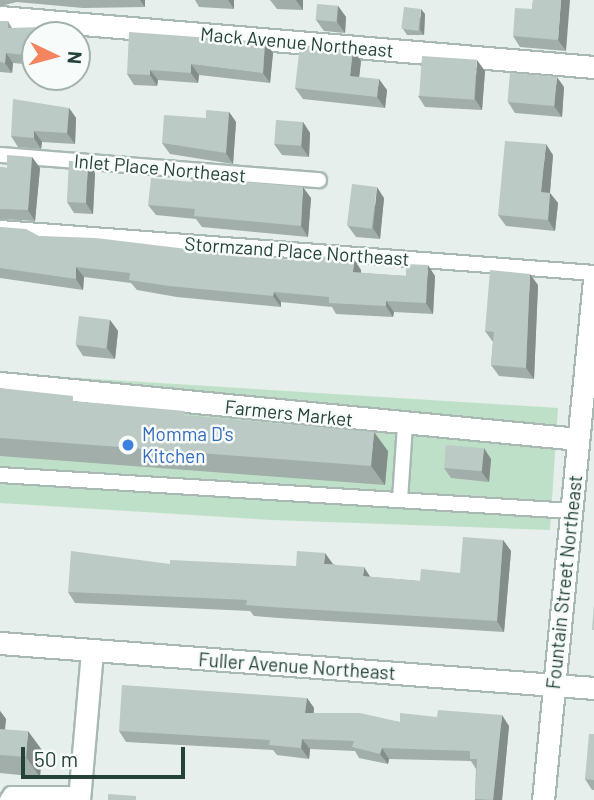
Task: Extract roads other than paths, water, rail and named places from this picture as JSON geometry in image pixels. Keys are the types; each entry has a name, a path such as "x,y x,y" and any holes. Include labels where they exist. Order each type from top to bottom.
{"street":[{"name":"Mack Avenue Northeast","path":"0,17 594,66"},
{"name":"Fountain Street Northeast","path":"543,800 594,280"},
{"name":"Farmers Market","path":"0,383 405,425 578,439"},
{"name":"Fuller Avenue Northeast","path":"0,643 594,688"},
{"path":"79,797 92,651"}],"lane":[{"name":"Inlet Place Northeast","path":"0,155 319,180"},
{"name":"Stormzand Place Northeast","path":"0,228 594,274"},
{"path":"400,500 405,425"},
{"path":"0,475 572,511"},
{"path":"7,800 11,794 79,797"}],"place":[{"name":"Momma D's Kitchen","path":"128,445"}]}
